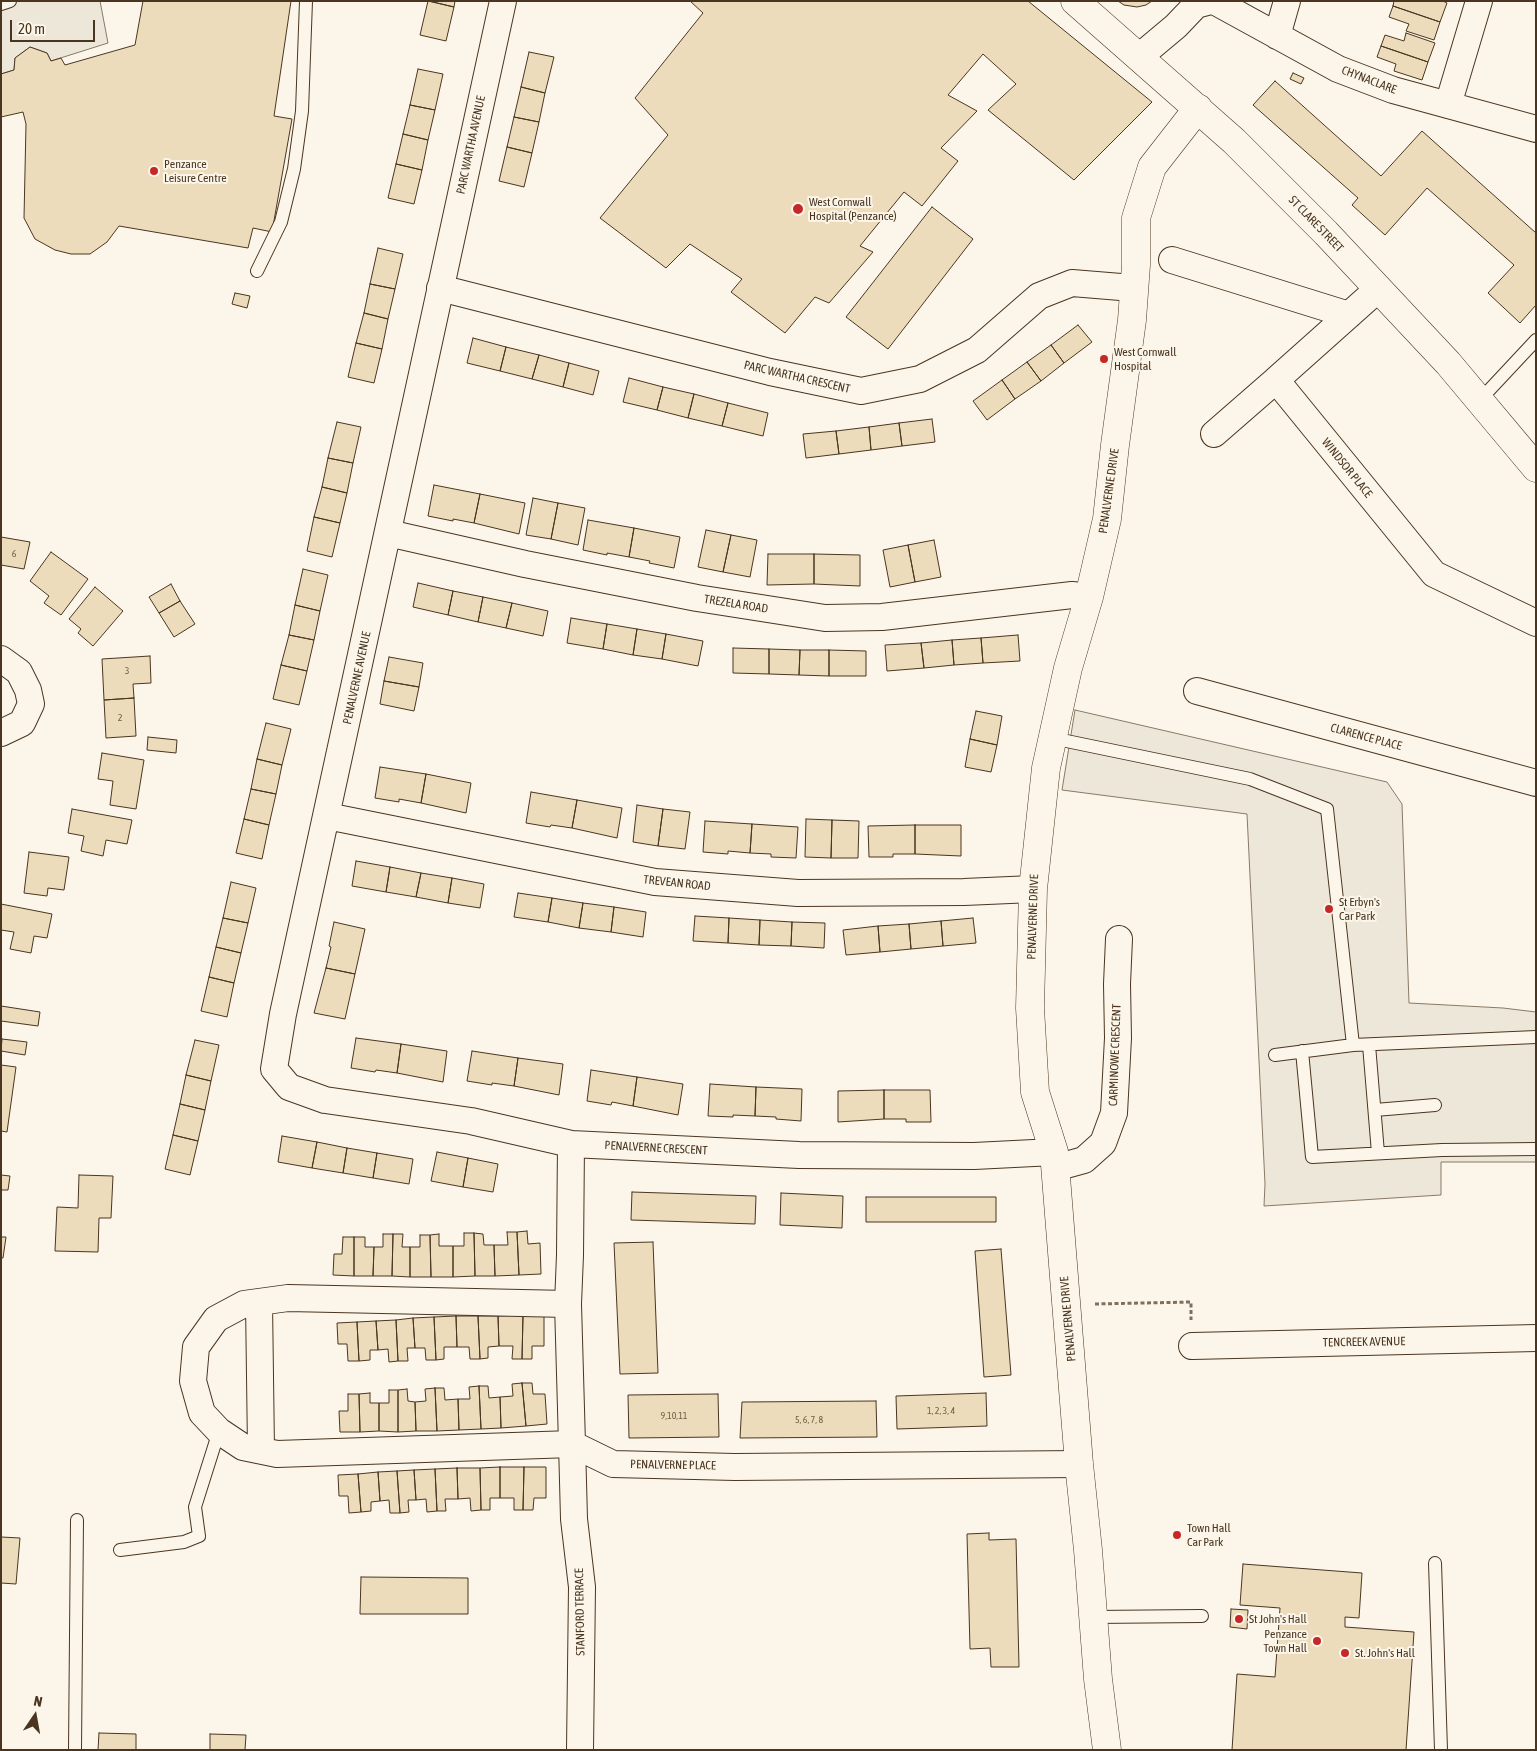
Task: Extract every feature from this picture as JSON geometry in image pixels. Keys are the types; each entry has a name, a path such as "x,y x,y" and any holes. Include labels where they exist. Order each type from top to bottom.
{"street":[{"name":"PARC WARTHA AVENUE","path":"440,288 502,1"},
{"name":"ST CLARE STREET","path":"1075,1 1234,141 1319,226 1448,363 1536,468"},
{"name":"CHYNACLARE","path":"1139,57 1176,26 1196,5 1213,1 1338,69 1393,90 1536,128"},
{"path":"1277,36 1288,1"},
{"path":"1448,106 1479,1"},
{"name":"PENALVERNE DRIVE","path":"1107,1750 1098,1679 1054,1160 1036,1092 1030,1008 1033,889 1046,768 1052,738 1068,668 1089,597 1107,520 1132,320 1136,265 1136,218 1152,167 1198,108"},
{"path":"1172,260 1349,315"},
{"name":"PARC WARTHA CRESCENT","path":"440,288 770,372 860,391 920,379 977,350 1039,296 1072,283 1133,288"},
{"name":"PENALVERNE AVENUE","path":"274,1069 283,1014 440,288"},
{"path":"1214,434 1378,288"},
{"name":"WINDSOR PLACE","path":"1276,380 1434,574 1536,623"},
{"name":"TREZELA ROAD","path":"388,533 525,564 697,598 825,618 882,618 1072,595 1089,597"},
{"path":"1,659 19,672 28,690 31,704 22,723 1,733"},
{"name":"CLARENCE PLACE","path":"1197,691 1536,783"},
{"name":"TREVEAN ROAD","path":"327,816 655,882 798,893 964,892 1033,889"},
{"name":"CARMINOWE CRESCENT","path":"1054,1160 1084,1160 1103,1143 1114,1113 1118,1038 1116,984 1119,939"},
{"name":"PENALVERNE CRESCENT","path":"274,1069 288,1087 324,1100 471,1121 571,1144 799,1155 974,1156 1054,1160"},
{"path":"568,1304 288,1298 244,1304 216,1319 196,1347 193,1381 202,1413 219,1432 243,1447 277,1454 572,1444 568,1304 571,1144"},
{"path":"259,1302 261,1450"},
{"name":"TENCREEK AVENUE","path":"1192,1346 1536,1338"},
{"name":"PENALVERNE PLACE","path":"572,1444 613,1464 735,1467 1080,1464"},
{"name":"STANFORD TERRACE","path":"572,1444 574,1519 582,1587 580,1750"}],"lane":[{"path":"1,4 10,1"},
{"path":"257,271 281,222 294,168 302,112 306,1"},
{"path":"1479,400 1536,340"},
{"path":"1052,738 1250,779 1327,809 1353,1046"},
{"path":"1275,1055 1353,1046 1536,1037"},
{"path":"1370,1045 1378,1153"},
{"path":"1302,1051 1312,1157 1378,1153 1536,1149"},
{"path":"1375,1110 1435,1105"},
{"path":"120,1550 184,1542 199,1536 196,1507 219,1432"},
{"path":"75,1750 78,1520"},
{"path":"1436,1562 1440,1750"},
{"path":"1093,1617 1202,1616"}],"path":[{"path":"1067,1305 1191,1302 1192,1346"}],"shaded area":[{"path":"1,1 100,1 108,43 51,61 47,53 30,47 15,58 14,70 1,74"},
{"name":"St Erbyn's Car Park","path":"1075,710 1387,782 1402,804 1409,1003 1503,1008 1536,1012 1536,1162 1441,1162 1441,1195 1264,1206 1265,1184 1247,814 1062,790"}],"building":[{"name":"Penzance Leisure Centre","path":"143,1 291,1 274,116 292,119 272,232 253,228 248,248 119,226 107,242 90,254 71,254 55,250 35,239 24,218 26,124 23,112 1,117 1,74 14,70 15,58 30,47 47,53 51,61 61,58 65,65 135,45"},
{"path":"428,1 454,7 446,41 420,35"},
{"path":"429,1 455,1 454,7"},
{"path":"690,1 1028,1 1152,102 1074,180 988,110 1016,84 983,54 948,95 977,111 941,148 958,161 922,206 904,192 860,246 873,252 829,303 815,297 785,333 731,292 742,279 690,244 666,268 600,218 668,135 635,98 703,13"},
{"path":"1118,1 1152,1 1137,7 1124,5"},
{"path":"1394,1 1443,1 1447,3 1440,22 1393,6"},
{"path":"1393,6 1440,22 1434,40 1406,31 1409,24 1389,17"},
{"path":"1406,33 1435,43 1428,62 1381,46 1385,35 1404,41"},
{"path":"1381,46 1428,62 1422,80 1394,71 1396,64 1377,57"},
{"path":"529,52 554,57 545,93 521,87"},
{"path":"418,69 443,74 435,110 410,105"},
{"path":"1293,73 1304,78 1301,84 1290,79"},
{"path":"1275,81 1381,176 1422,131 1536,233 1536,305 1520,323 1488,293 1514,265 1427,188 1385,235 1352,205 1358,198 1253,105"},
{"path":"521,87 545,93 539,122 514,117"},
{"path":"410,105 435,110 428,140 403,134"},
{"path":"514,117 539,122 532,153 507,147"},
{"path":"403,134 428,140 422,170 396,164"},
{"path":"507,147 532,153 524,187 499,181"},
{"path":"396,164 422,170 414,204 388,198"},
{"path":"932,207 973,239 888,349 846,317"},
{"path":"378,248 403,254 395,289 370,284"},
{"path":"370,284 395,289 388,319 364,313"},
{"path":"235,293 250,296 247,308 232,304"},
{"path":"364,313 388,319 382,349 356,343"},
{"path":"1078,325 1092,342 1064,363 1051,345"},
{"path":"473,338 506,347 500,371 467,363"},
{"path":"356,343 382,349 374,383 348,377"},
{"path":"1051,345 1064,363 1041,381 1027,362"},
{"path":"506,347 539,355 532,379 500,371"},
{"path":"539,355 569,363 563,387 532,379"},
{"path":"1027,362 1041,381 1015,399 1002,380"},
{"path":"569,363 599,371 593,395 563,387"},
{"path":"629,378 663,387 657,410 623,402"},
{"path":"1002,380 1015,399 987,420 973,401"},
{"path":"663,387 694,394 688,418 657,410"},
{"path":"694,394 728,403 722,426 688,418"},
{"path":"728,403 768,413 763,436 722,426"},
{"path":"932,419 935,442 902,446 899,423"},
{"path":"337,422 361,427 353,463 328,458"},
{"path":"899,423 902,446 871,450 869,427"},
{"path":"869,427 871,450 839,454 836,431"},
{"path":"836,431 839,454 806,458 803,434"},
{"path":"328,458 353,463 347,493 322,487"},
{"path":"434,485 480,494 474,523 428,516"},
{"path":"322,487 347,493 340,523 314,517"},
{"path":"480,494 525,503 519,534 474,523"},
{"path":"533,498 558,503 551,539 526,535"},
{"path":"558,503 585,508 578,545 551,539"},
{"path":"314,517 340,523 332,557 307,551"},
{"path":"588,520 634,528 629,557 583,550"},
{"path":"634,528 680,537 674,568 629,557"},
{"path":"706,530 731,535 723,572 698,567"},
{"path":"731,535 757,540 750,577 723,572"},
{"path":"1,537 30,542 24,569 1,565"},
{"path":"934,540 941,577 915,582 908,545"},
{"path":"908,545 915,582 890,587 883,550"},
{"path":"51,552 88,579 61,615 44,603 49,596 30,581"},
{"path":"768,554 814,554 814,584 767,585"},
{"path":"814,554 860,555 860,586 814,584"},
{"path":"303,569 328,575 320,611 295,605"},
{"path":"418,583 453,591 448,615 413,607"},
{"path":"171,584 180,601 159,613 149,597"},
{"path":"95,587 123,611 93,646 78,633 81,629 69,619"},
{"path":"453,591 483,597 478,622 448,615"},
{"path":"483,597 512,603 506,628 478,622"},
{"path":"180,601 195,624 174,637 159,613"},
{"path":"512,603 548,611 543,636 506,628"},
{"path":"295,605 320,611 314,640 289,635"},
{"path":"571,618 607,624 603,649 567,643"},
{"path":"607,624 637,629 633,655 603,649"},
{"path":"637,629 666,634 662,659 633,655"},
{"path":"666,634 703,641 698,666 662,659"},
{"path":"289,635 314,640 307,671 281,665"},
{"path":"1018,635 1020,661 983,663 981,638"},
{"path":"981,638 983,663 954,665 952,640"},
{"path":"952,640 954,665 924,668 921,643"},
{"path":"921,643 924,668 887,671 885,645"},
{"path":"733,648 769,649 769,674 733,673"},
{"path":"769,649 800,650 799,675 769,674"},
{"path":"800,650 829,650 829,676 799,675"},
{"path":"829,650 866,651 866,676 829,676"},
{"path":"150,656 151,683 133,684 134,698 104,700 102,659"},
{"path":"389,657 423,663 419,687 384,681"},
{"path":"281,665 307,671 299,705 273,699"},
{"path":"384,681 419,687 414,711 380,704"},
{"path":"134,698 136,736 106,738 104,700"},
{"path":"976,711 1002,716 997,745 970,739"},
{"path":"266,723 291,729 282,765 257,759"},
{"path":"148,737 177,740 176,753 147,750"},
{"path":"970,739 997,745 991,772 965,767"},
{"path":"102,753 144,760 136,809 110,805 113,781 98,779"},
{"path":"257,759 282,765 276,794 251,789"},
{"path":"380,767 426,774 421,803 399,799 399,802 375,798"},
{"path":"426,774 471,783 466,813 421,803"},
{"path":"251,789 276,794 269,825 244,819"},
{"path":"531,792 577,800 572,828 526,823"},
{"path":"577,800 622,808 617,838 572,828"},
{"path":"637,805 663,809 658,846 633,842"},
{"path":"72,809 132,820 127,844 106,840 103,856 81,851 84,836 68,833"},
{"path":"663,809 690,812 685,849 658,846"},
{"path":"244,819 269,825 262,859 236,853"},
{"path":"806,819 832,820 831,858 805,857"},
{"path":"832,820 859,821 858,858 831,858"},
{"path":"705,821 752,824 750,853 728,851 728,854 703,852"},
{"path":"752,824 798,827 796,858 771,857 771,854 750,853"},
{"path":"915,825 915,854 893,854 893,857 869,857 868,826"},
{"path":"915,825 961,825 961,856 915,854"},
{"path":"29,852 69,857 64,890 48,888 47,896 24,893"},
{"path":"356,861 390,867 386,892 352,886"},
{"path":"390,867 421,873 416,897 386,892"},
{"path":"421,873 452,878 448,903 416,897"},
{"path":"452,878 484,884 480,908 448,903"},
{"path":"231,882 256,888 248,923 223,918"},
{"path":"518,893 552,898 548,922 514,917"},
{"path":"552,898 583,903 579,928 548,922"},
{"path":"583,903 614,907 611,932 579,928"},
{"path":"1,904 52,914 47,938 34,936 31,953 10,949 14,932 1,930"},
{"path":"614,907 646,912 643,937 611,932"},
{"path":"695,916 729,918 728,943 693,941"},
{"path":"223,918 248,923 241,953 216,947"},
{"path":"729,918 760,920 759,945 728,943"},
{"path":"973,918 976,943 943,946 941,921"},
{"path":"760,920 792,922 791,946 759,945"},
{"path":"941,921 943,946 911,949 909,924"},
{"path":"334,922 365,929 355,974 326,968"},
{"path":"792,922 825,923 824,948 791,946"},
{"path":"909,924 911,949 880,952 878,926"},
{"path":"878,926 880,952 846,955 843,930"},
{"path":"216,947 241,953 234,983 209,977"},
{"path":"326,968 355,974 345,1019 314,1013"},
{"path":"209,977 234,983 227,1017 201,1011"},
{"path":"1,1006 40,1012 38,1026 1,1021"},
{"path":"356,1038 401,1044 397,1073 351,1068"},
{"path":"2,1039 27,1042 25,1055 1,1051"},
{"path":"195,1040 219,1045 211,1081 186,1075"},
{"path":"401,1044 447,1051 443,1082 397,1073"},
{"path":"472,1051 518,1058 514,1086 467,1081"},
{"path":"518,1058 563,1064 559,1095 514,1086"},
{"path":"1,1065 16,1067 7,1132 1,1131"},
{"path":"591,1070 637,1077 633,1106 612,1102 611,1105 587,1101"},
{"path":"186,1075 211,1081 205,1110 180,1104"},
{"path":"637,1077 683,1084 678,1115 633,1106"},
{"path":"710,1084 756,1087 755,1116 708,1116"},
{"path":"756,1087 802,1089 801,1121 755,1116"},
{"path":"884,1090 884,1119 838,1122 838,1091"},
{"path":"884,1090 930,1090 931,1122 906,1122 906,1119 884,1119"},
{"path":"180,1104 205,1110 198,1141 173,1135"},
{"path":"173,1135 198,1141 190,1175 165,1169"},
{"path":"282,1136 317,1142 312,1168 278,1162"},
{"path":"317,1142 347,1148 343,1173 312,1168"},
{"path":"347,1148 377,1153 373,1178 343,1173"},
{"path":"437,1152 468,1158 463,1187 431,1181"},
{"path":"377,1153 413,1159 409,1184 373,1178"},
{"path":"468,1158 498,1164 493,1192 463,1187"},
{"path":"1,1175 10,1176 8,1190 1,1190"},
{"path":"79,1175 113,1176 111,1218 99,1218 98,1252 55,1251 57,1207 78,1208"},
{"path":"632,1192 756,1196 755,1224 631,1220"},
{"path":"781,1193 843,1196 842,1228 780,1225"},
{"path":"866,1197 996,1197 996,1222 866,1222"},
{"path":"527,1231 528,1244 540,1243 541,1274 519,1275 517,1232"},
{"path":"507,1232 517,1232 519,1275 495,1276 494,1245 508,1245"},
{"path":"464,1233 474,1233 475,1276 453,1277 453,1246 464,1246"},
{"path":"474,1233 483,1234 484,1245 494,1245 495,1276 475,1276"},
{"path":"383,1234 393,1234 392,1276 373,1276 374,1247 383,1247"},
{"path":"393,1234 403,1234 402,1247 410,1247 410,1277 392,1276"},
{"path":"439,1234 439,1246 453,1246 453,1277 431,1277 430,1235"},
{"path":"420,1235 430,1235 431,1277 410,1277 410,1247 420,1247"},
{"path":"1,1237 6,1237 3,1258 1,1258"},
{"path":"343,1237 354,1237 354,1276 333,1275 334,1254 342,1254"},
{"path":"354,1237 365,1237 365,1247 374,1247 373,1276 354,1276"},
{"path":"653,1242 658,1373 620,1374 614,1243"},
{"path":"1001,1249 1011,1375 984,1377 975,1251"},
{"path":"523,1315 544,1316 544,1346 532,1346 532,1359 522,1359"},
{"path":"523,1315 522,1359 512,1359 513,1346 499,1346 498,1316"},
{"path":"456,1316 478,1316 480,1359 470,1359 469,1347 457,1347"},
{"path":"456,1316 457,1347 444,1347 444,1359 436,1360 434,1317"},
{"path":"478,1316 498,1316 499,1346 488,1347 488,1358 480,1359"},
{"path":"434,1317 436,1360 426,1360 425,1348 415,1348 413,1318"},
{"path":"413,1318 415,1348 407,1348 408,1361 398,1361 396,1320"},
{"path":"396,1320 398,1361 389,1362 388,1349 378,1350 376,1321"},
{"path":"376,1321 378,1350 370,1350 370,1360 359,1361 357,1322"},
{"path":"357,1322 359,1361 348,1361 347,1344 338,1344 337,1323"},
{"path":"522,1383 526,1426 501,1428 500,1397 513,1396 512,1384"},
{"path":"522,1383 532,1383 533,1394 545,1394 547,1424 526,1426"},
{"path":"479,1386 481,1429 459,1430 458,1399 470,1399 469,1387"},
{"path":"479,1386 488,1386 489,1398 500,1397 501,1428 481,1429"},
{"path":"435,1388 437,1431 416,1431 415,1402 426,1401 425,1389"},
{"path":"435,1388 444,1388 445,1400 458,1399 459,1430 437,1431"},
{"path":"407,1389 408,1401 415,1402 416,1431 398,1432 398,1390"},
{"path":"389,1390 398,1390 398,1432 379,1431 379,1403 389,1403"},
{"path":"370,1393 370,1403 379,1403 379,1431 360,1432 359,1394"},
{"path":"986,1393 987,1426 897,1429 896,1396"},
{"path":"348,1394 359,1394 360,1432 340,1432 339,1411 348,1411"},
{"path":"718,1394 719,1437 629,1438 628,1395"},
{"path":"876,1401 877,1437 740,1438 742,1402"},
{"path":"500,1467 500,1498 490,1498 490,1510 481,1510 480,1468"},
{"path":"500,1467 524,1467 523,1510 514,1510 514,1498 500,1498"},
{"path":"524,1467 546,1467 546,1498 534,1498 533,1510 523,1510"},
{"path":"457,1468 458,1499 445,1499 446,1511 437,1511 435,1469"},
{"path":"457,1468 480,1468 481,1510 471,1511 470,1498 458,1499"},
{"path":"435,1469 437,1511 427,1512 426,1499 416,1500 414,1470"},
{"path":"414,1470 416,1500 408,1500 409,1512 400,1513 397,1471"},
{"path":"397,1471 400,1513 390,1513 389,1500 380,1501 378,1472"},
{"path":"378,1472 380,1501 371,1502 371,1511 361,1512 358,1474"},
{"path":"358,1474 361,1512 349,1513 348,1496 339,1496 338,1475"},
{"path":"989,1533 989,1540 1016,1539 1019,1667 991,1667 990,1648 970,1649 967,1534"},
{"path":"1,1537 20,1538 16,1584 1,1583"},
{"name":"St. John's Hall","path":"1243,1564 1362,1573 1359,1618 1345,1617 1345,1627 1414,1632 1406,1750 1232,1750 1237,1674 1275,1677 1280,1608 1240,1605"},
{"path":"361,1577 468,1578 468,1614 360,1614"},
{"name":"St John's Hall","path":"1231,1609 1248,1610 1247,1629 1230,1627"},
{"path":"99,1733 136,1734 136,1750 98,1750"},
{"path":"210,1734 246,1735 245,1750 210,1750"}],"place":[{"name":"Penzance Leisure Centre","path":"154,171"},
{"name":"West Cornwall Hospital (Penzance)","path":"798,209"},
{"name":"West Cornwall Hospital","path":"1104,359"},
{"name":"St Erbyn's Car Park","path":"1329,909"},
{"name":"Town Hall Car Park","path":"1177,1535"},
{"name":"St John's Hall","path":"1239,1619"},
{"name":"Penzance Town Hall","path":"1317,1641"},
{"name":"St. John's Hall","path":"1345,1653"}]}
